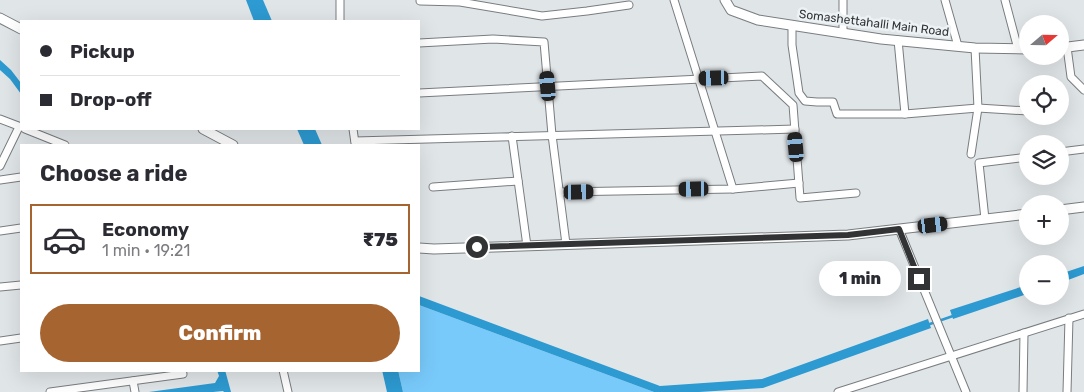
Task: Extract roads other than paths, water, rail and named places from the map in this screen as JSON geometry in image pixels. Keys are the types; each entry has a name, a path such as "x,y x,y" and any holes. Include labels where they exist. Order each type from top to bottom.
{"street":[{"path":"340,0 340,20"},
{"path":"674,0 733,189"},
{"name":"Somashettahalli Main Road","path":"724,0 731,10 758,20 898,40 975,48 1019,49"},
{"path":"843,0 843,33"},
{"path":"945,0 958,46"},
{"path":"1005,0 1019,38"},
{"path":"420,1 460,1 542,16 629,5"},
{"path":"0,18 20,28"},
{"path":"792,25 792,46 799,93 805,100 833,102 837,114 905,114 978,108 1019,110"},
{"path":"420,43 494,39 544,42 552,135 566,244"},
{"path":"898,40 905,114"},
{"path":"1069,47 1084,45"},
{"path":"971,154 978,108 975,48"},
{"path":"1068,65 1071,77 1084,90"},
{"path":"420,93 762,76 793,106 800,198 856,192"},
{"path":"0,119 20,127"},
{"path":"353,130 355,143 512,136 794,129"},
{"path":"0,166 21,130"},
{"path":"27,130 62,144"},
{"path":"205,130 231,144"},
{"path":"512,136 527,246"},
{"path":"1069,151 1084,149"},
{"path":"985,219 979,163 1019,158"},
{"path":"0,180 20,177"},
{"path":"433,187 518,181"},
{"path":"560,192 733,189 799,183"},
{"path":"1069,209 1084,207"},
{"path":"420,248 848,235 1019,215"},
{"path":"0,231 20,228"},
{"path":"899,229 966,392"},
{"path":"0,287 20,285"},
{"path":"838,392 1084,314"},
{"path":"1067,392 1069,318"},
{"path":"1023,392 1024,333"},
{"path":"0,341 20,338"},
{"path":"50,392 183,374 182,372"},
{"path":"283,372 288,392"},
{"path":"133,380 135,392"}],"waterway":[{"path":"927,325 953,316"}]}
